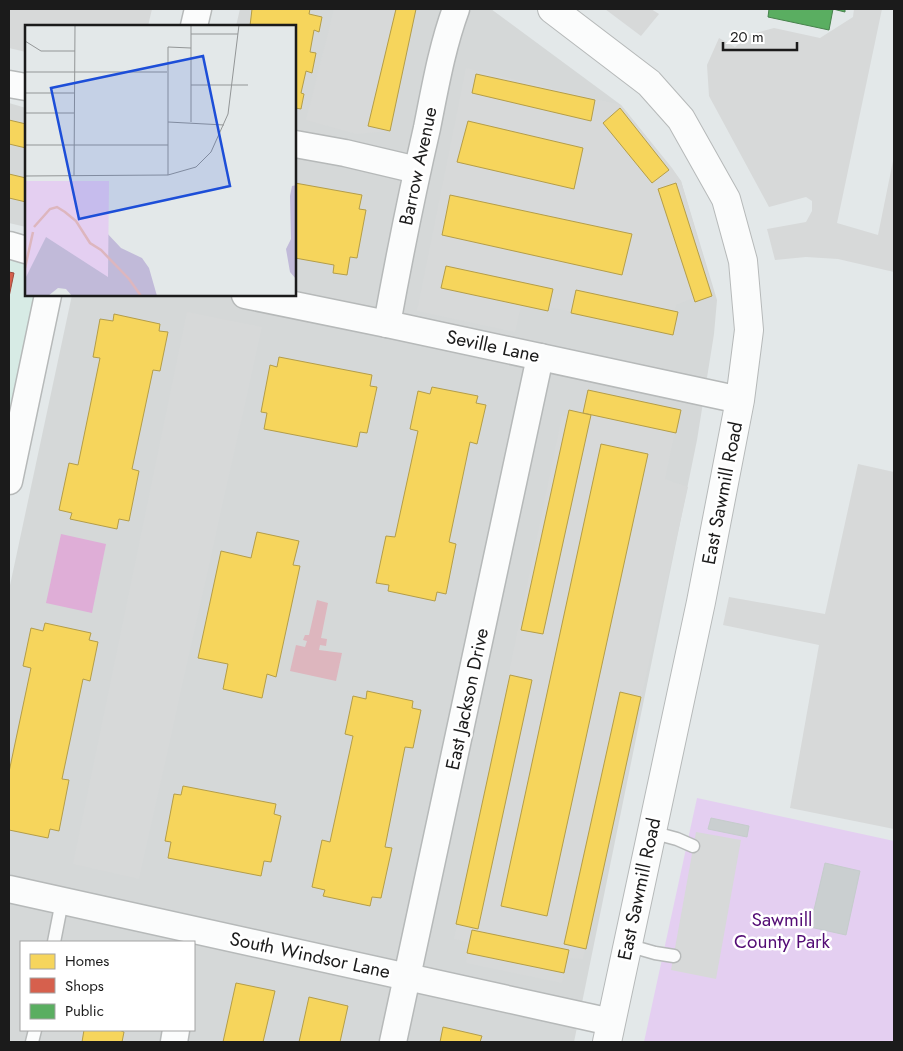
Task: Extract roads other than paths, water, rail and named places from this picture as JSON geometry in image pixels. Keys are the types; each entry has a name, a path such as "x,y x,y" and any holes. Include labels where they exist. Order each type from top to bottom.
{"street":[{"path":"194,25 198,9"},
{"name":"Barrow Avenue","path":"386,324 418,170 451,23 456,9"},
{"name":"East Sawmill Road","path":"552,9 649,83 681,118 726,199 743,261 749,330 740,400 701,602 609,1032"},
{"path":"9,84 25,87"},
{"path":"296,144 345,153 418,170"},
{"path":"9,245 25,250"},
{"path":"9,481 48,296"},
{"name":"Seville Lane","path":"250,296 540,356 740,400"},
{"name":"East Jackson Drive","path":"393,1042 540,356"},
{"name":"South Windsor Lane","path":"9,889 62,901 196,940 407,977 609,1032"}],"lane":[{"path":"651,832 677,839 693,846"},
{"path":"54,941 62,901"},
{"path":"628,945 674,956"}],"park label":[{"name":"Sawmill County Park","path":"782,930"}]}
